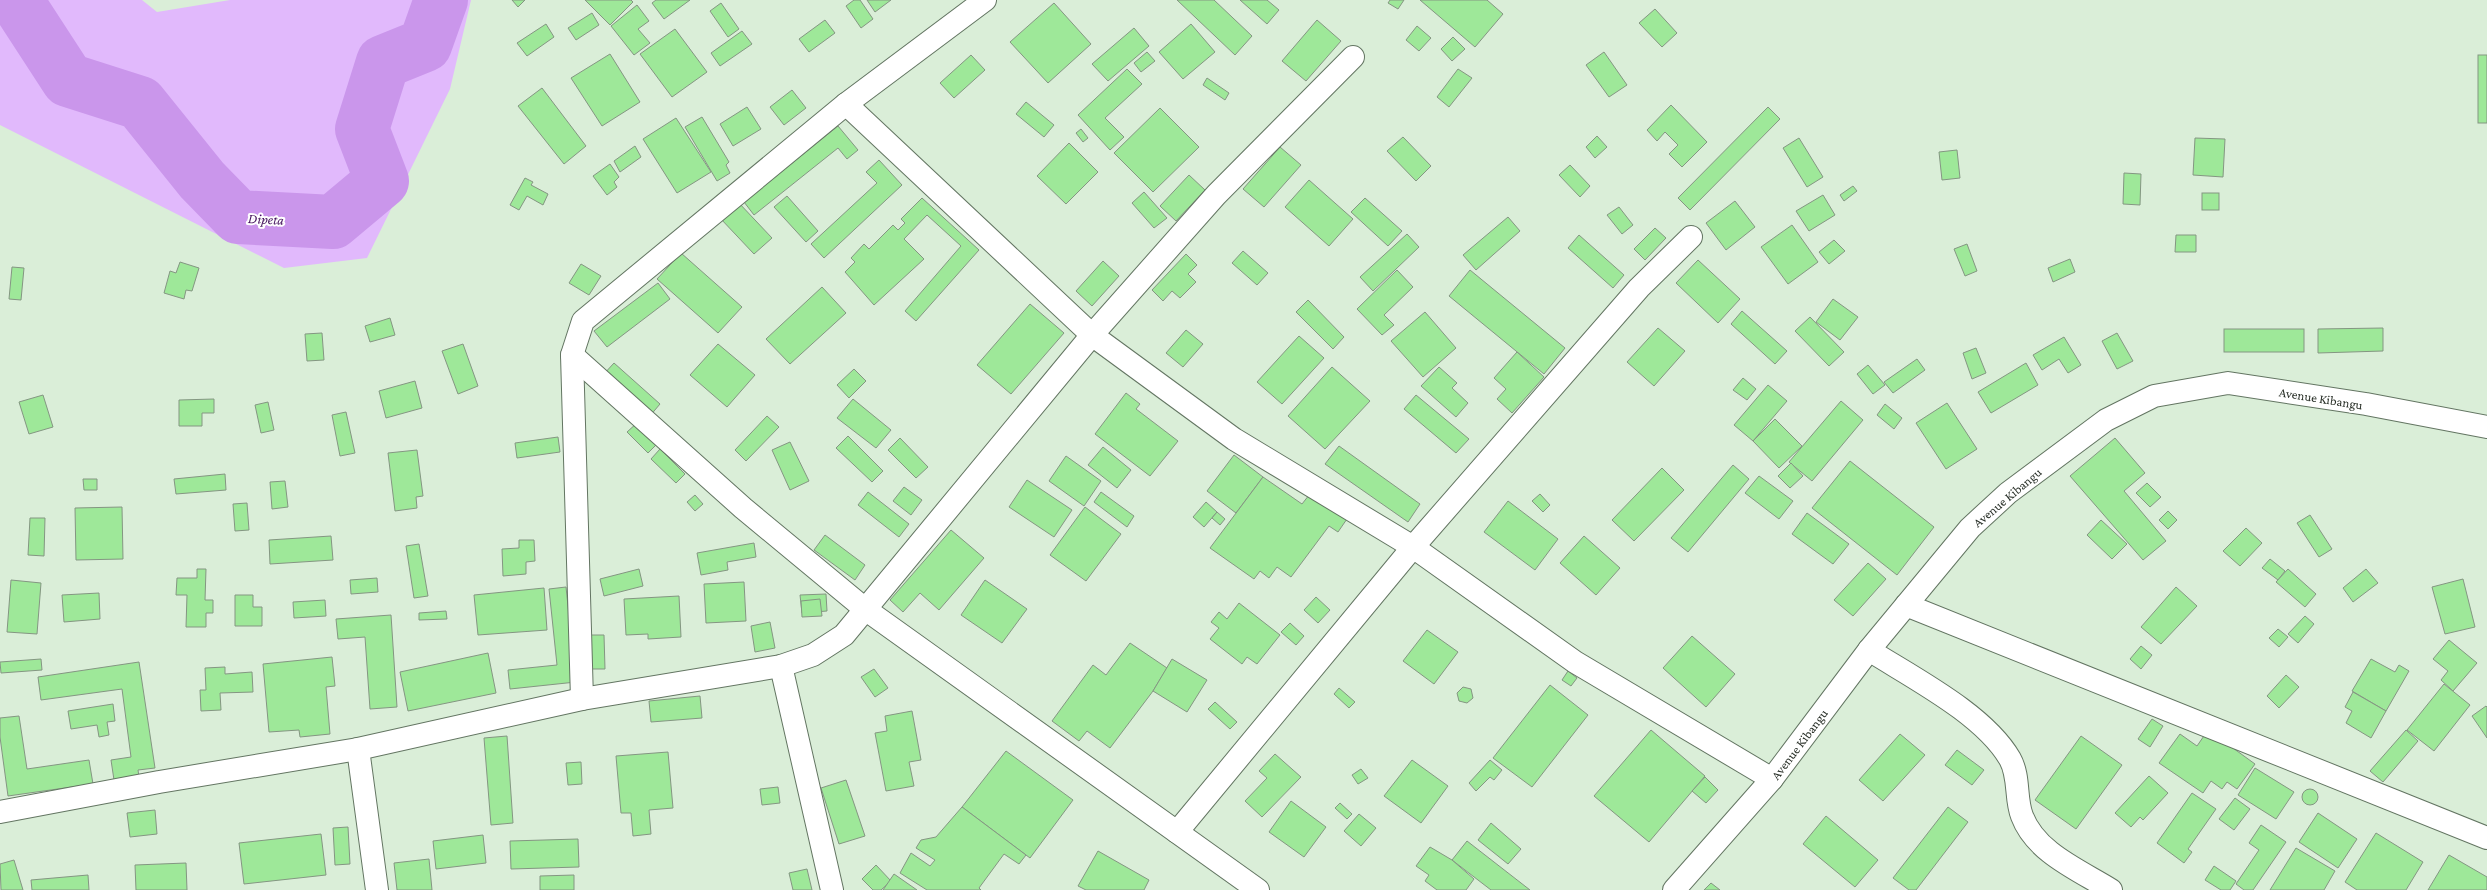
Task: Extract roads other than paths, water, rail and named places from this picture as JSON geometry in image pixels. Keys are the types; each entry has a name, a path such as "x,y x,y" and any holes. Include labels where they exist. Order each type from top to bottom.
{"street":[{"path":"582,699 572,356 583,321 846,104 985,0"},
{"path":"0,812 159,782 358,749 582,699 781,666 813,655 844,635 1092,335 1216,195 1353,57"},
{"path":"846,104 1092,335 1234,439 1413,547 1575,662 1772,780"},
{"path":"1177,832 1413,547 1639,288 1691,237"},
{"path":"572,356 743,508 865,609 1258,890"},
{"name":"Avenue Kibangu","path":"1674,890 1772,780 1869,650 1970,528 2008,493 2106,420 2154,396 2228,383 2366,404 2487,427"},
{"path":"1906,605 2487,838"},
{"path":"1869,650 1976,721 2010,760 2018,783 2021,814 2033,838 2055,856 2111,890"},
{"path":"781,666 832,890"},
{"path":"358,749 377,890"}],"waterway":[{"name":"Dipeta","path":"16,0 68,80 140,103 202,180 238,217 333,222 382,181 362,129 383,62 425,45 441,0"}]}
